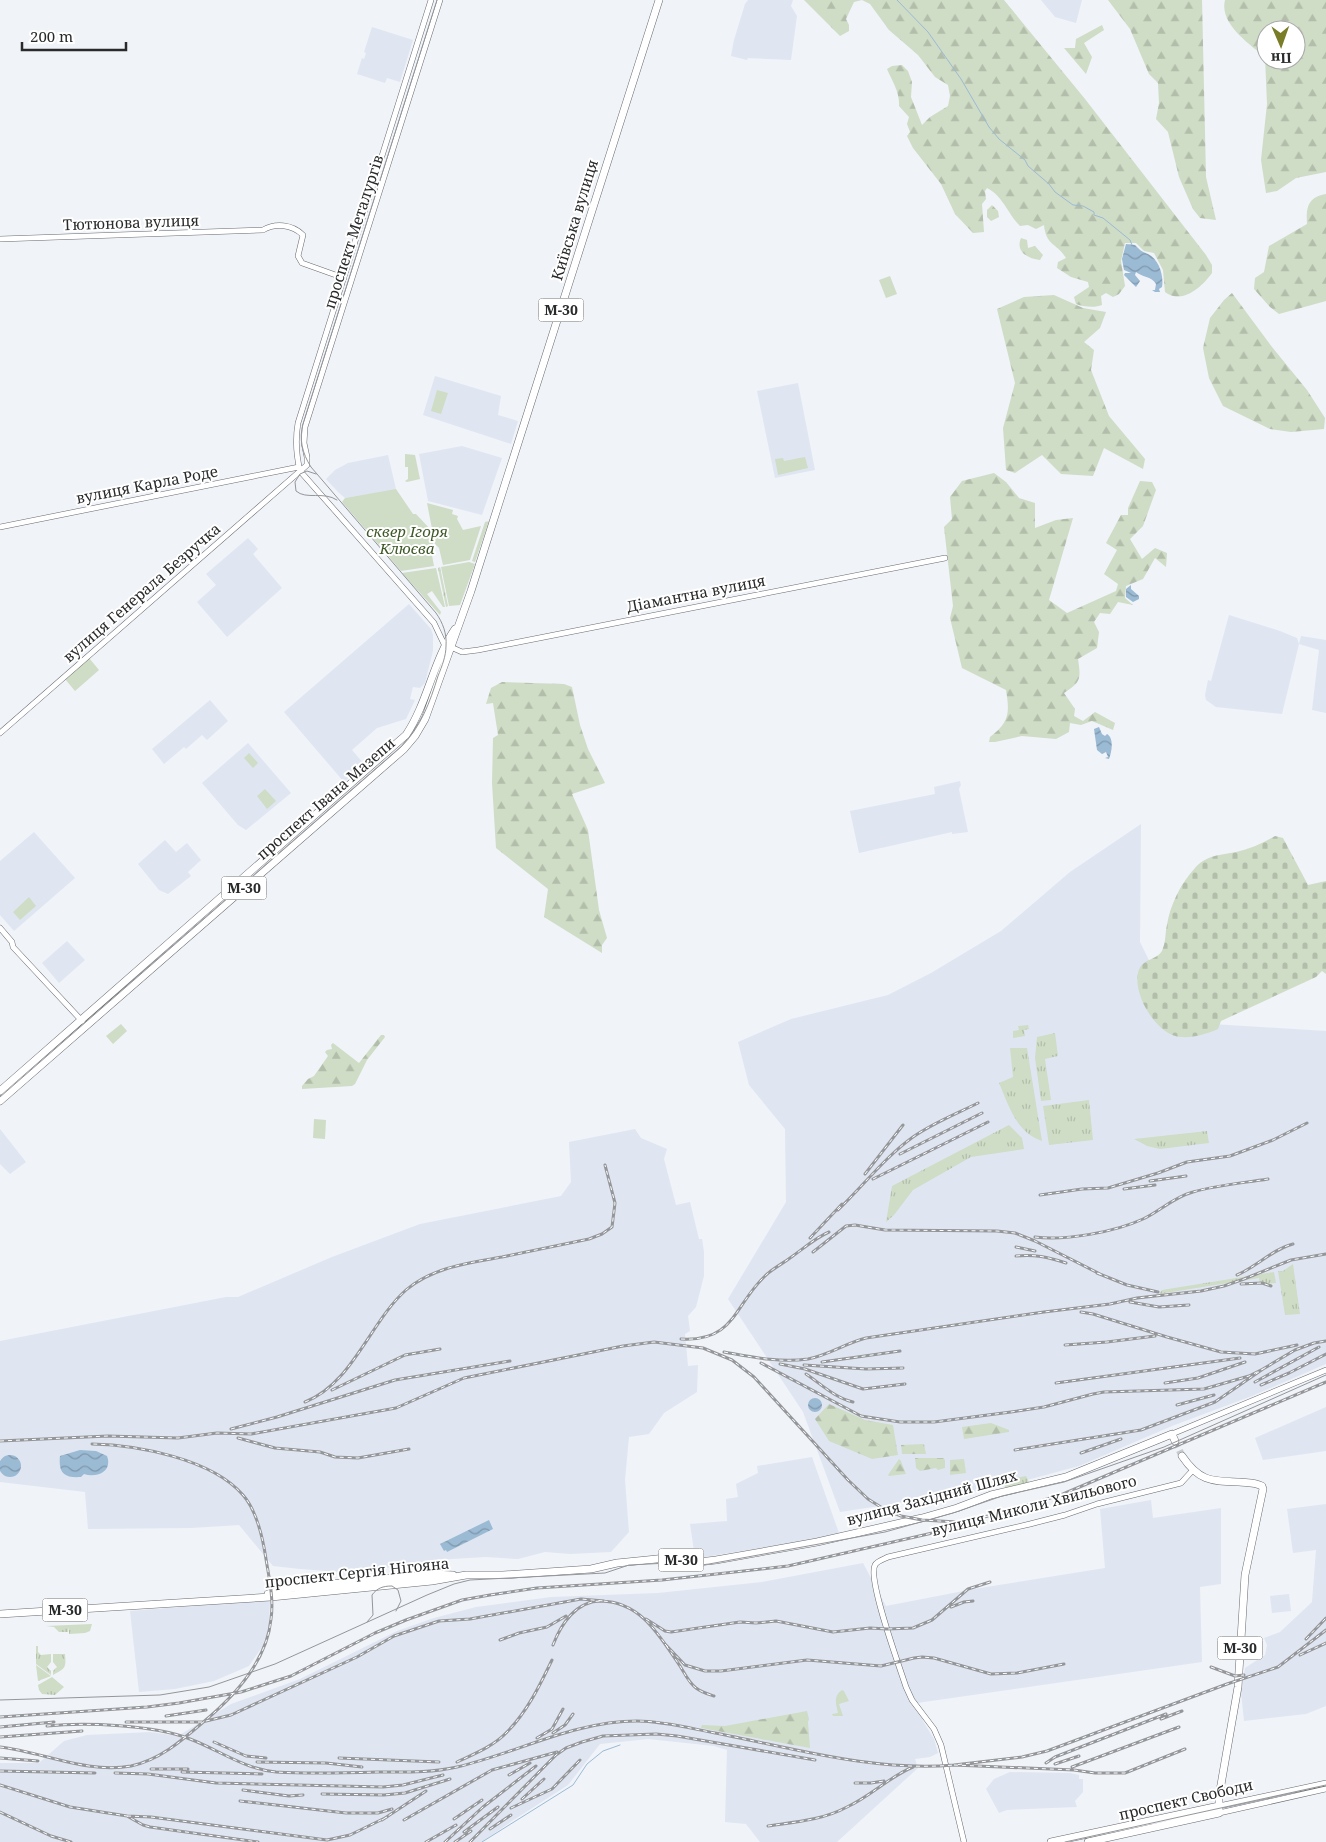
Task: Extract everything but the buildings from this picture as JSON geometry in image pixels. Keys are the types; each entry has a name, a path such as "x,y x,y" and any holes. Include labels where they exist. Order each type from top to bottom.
{"highway":[{"name":"Київська вулиця","path":"448,646 461,620 492,528 659,0"},
{"name":"проспект Івана Мазепи","path":"0,1091 84,1023 404,749 419,731 425,719 448,646"},
{"name":"проспект Івана Мазепи","path":"0,1101 84,1023"},
{"name":"вулиця Західний Шлях","path":"463,1575 503,1575 591,1569 616,1563 666,1558 699,1562 817,1542 922,1518 957,1508 991,1495 1066,1477 1173,1438"},
{"path":"1182,1456 1192,1471"},
{"name":"М-30","path":"1192,1471 1210,1480 1254,1483 1262,1486 1263,1489 1245,1575 1238,1687 1219,1796 1219,1810"},
{"name":"проспект Сергія Нігояна","path":"0,1614 256,1597 276,1591 304,1587 433,1574 463,1575"},
{"name":"проспект Свободи","path":"1051,1842 1219,1810"},
{"name":"проспект Свободи","path":"1088,1842 1219,1810"}],"street":[{"name":"проспект Металургів","path":"431,0 298,424 296,451 300,469 307,465 308,462 304,443 305,426 440,0"},
{"name":"Тютюнова вулиця","path":"0,239 263,230 276,225 296,229 303,235 298,256 302,263 344,278"},
{"name":"вулиця Карла Роде","path":"0,527 300,469"},
{"path":"300,469 434,623 448,646"},
{"name":"вулиця Генерала Безручка","path":"0,733 300,469"},
{"name":"Діамантна вулиця","path":"448,646 462,652 478,650 945,558"},
{"path":"0,928 12,942 13,947 84,1023"},
{"name":"вулиця Західний Шлях","path":"1173,1438 1326,1370"},
{"name":"вулиця Миколи Хвильового","path":"964,1842 941,1745 934,1728 912,1700 886,1625 873,1577 875,1565 879,1561 928,1547 1030,1524 1097,1504 1181,1483 1192,1471"},
{"name":"проспект Свободи","path":"1219,1810 1326,1783"},
{"name":"проспект Свободи","path":"1219,1810 1326,1789"}],"shaded area":[{"path":"748,0 793,0 791,6 797,16 791,60 748,58 747,60 731,56 734,40 745,4"},
{"path":"1041,0 1082,0 1076,23 1055,17"},
{"path":"372,27 413,40 400,82 387,78 385,83 357,74 362,58 364,59 366,53 364,52"},
{"path":"435,376 501,396 498,415 518,421 511,444 423,415"},
{"path":"798,383 815,470 775,478 757,391"},
{"path":"462,446 502,458 482,515 428,501 419,454"},
{"path":"388,455 396,489 394,490 345,498 326,479 335,470 348,463"},
{"path":"248,538 258,549 253,554 282,588 227,637 197,602 216,585 206,574"},
{"path":"409,604 431,629 433,635 433,651 425,683 420,688 413,687 410,699 415,700 406,719 377,728 352,750 364,764 344,782 284,712"},
{"path":"1229,615 1297,638 1299,644 1282,714 1216,707 1206,700 1208,680 1211,681"},
{"path":"1301,636 1326,640 1326,713 1312,710 1319,650 1299,644"},
{"path":"210,700 228,721 207,740 202,735 164,764 152,749"},
{"path":"248,743 291,793 246,830 238,825 202,783"},
{"path":"960,781 959,789 968,832 952,834 952,832 859,853 850,811 935,794 934,787"},
{"path":"1141,824 1140,942 1169,1001 1212,1024 1326,1031 1326,1364 1079,1466 997,1488 840,1512 803,1412 728,1299 786,1202 785,1129 749,1085 738,1042 791,1019 888,995 931,973 1001,931 1070,872"},
{"path":"34,832 75,878 14,931 0,915 0,861"},
{"path":"165,840 176,852 187,843 201,860 188,872 191,876 168,894 159,890 138,864"},
{"path":"67,941 85,960 59,983 42,963"},
{"path":"0,1129 26,1162 10,1174 0,1164"},
{"path":"635,1129 641,1138 667,1149 664,1159 676,1205 690,1202 699,1239 702,1239 704,1276 696,1307 688,1316 690,1331 685,1334 688,1366 698,1365 697,1392 664,1413 649,1434 629,1437 625,1480 629,1532 611,1552 570,1554 545,1552 518,1559 486,1557 434,1560 355,1573 273,1566 239,1525 191,1528 88,1529 85,1492 0,1482 0,1341 226,1297 238,1297 332,1257 420,1224 561,1196 571,1182 569,1142"},
{"path":"1326,1407 1326,1451 1263,1460 1255,1438"},
{"path":"812,1457 839,1533 810,1540 698,1558 694,1551 690,1524 727,1521 726,1499 738,1497 736,1484 758,1473 757,1466"},
{"path":"1151,1500 1153,1518 1221,1508 1221,1584 1200,1587 1202,1662 917,1703 923,1721 934,1739 938,1753 930,1757 915,1759 918,1768 837,1842 760,1842 746,1824 725,1822 727,1750 714,1746 648,1739 600,1744 568,1785 482,1842 0,1842 0,1763 39,1763 64,1741 87,1735 150,1732 178,1736 231,1704 300,1679 397,1631 434,1618 476,1607 551,1597 658,1593 762,1582 863,1563 886,1606 974,1589 1105,1568 1100,1509"},
{"path":"1326,1504 1326,1706 1306,1714 1244,1721 1241,1692 1245,1668 1265,1655 1267,1645 1264,1638 1280,1632 1312,1602 1316,1550 1293,1553 1287,1509"},
{"path":"1289,1594 1291,1611 1272,1613 1270,1596"},
{"path":"270,1600 269,1627 262,1647 249,1666 214,1681 175,1689 139,1692 130,1611"},
{"path":"1010,1772 1070,1773 1079,1775 1079,1779 1083,1779 1083,1792 1075,1801 1077,1807 1007,1810 999,1813 986,1789 994,1779"}],"green space":[{"path":"804,0 862,0 854,2 846,19 849,31 840,36"},
{"path":"862,0 1004,0 1085,99 1206,255 1212,265 1212,273 1203,284 1191,293 1178,296 1171,295 1165,292 1163,270 1154,253 1144,251 1136,243 1125,243 1121,261 1125,286 1119,294 1113,297 1106,293 1101,296 1102,305 1093,307 1082,306 1076,304 1074,297 1089,287 1088,282 1071,277 1057,268 1058,262 1066,258 1049,241 1044,225 1036,229 1028,225 1020,226 1001,200 993,191 987,188 985,191 986,199 982,204 984,232 973,233 955,214 941,184 913,148 907,136 910,132 907,124 909,117 899,106 897,91 887,69 892,66 902,65 908,71 912,82 911,97 922,125 930,117 948,106 950,96 948,85 935,77 918,55 889,30 870,4"},
{"path":"1108,0 1202,0 1206,177 1216,220 1200,218 1193,209 1179,177 1168,132 1156,119 1159,103 1158,83 1149,74 1130,29"},
{"path":"1225,0 1326,0 1326,172 1296,178 1277,191 1266,193 1261,160 1267,104 1266,70 1306,70 1306,20 1256,20 1256,50 1237,33 1224,9"},
{"path":"1102,25 1104,30 1084,43 1092,57 1086,74 1064,48 1075,48 1076,39"},
{"path":"1326,194 1326,301 1279,314 1254,289 1255,278 1264,272 1269,246 1307,224 1309,204 1320,195"},
{"path":"992,205 998,211 999,217 991,221 987,217 987,210"},
{"path":"1021,238 1027,240 1028,248 1035,246 1043,255 1040,260 1032,258 1021,251"},
{"path":"890,276 897,294 886,298 879,280"},
{"path":"1232,293 1307,390 1325,418 1324,429 1291,432 1270,429 1223,406 1209,378 1203,348 1210,318"},
{"path":"1054,295 1083,308 1106,312 1100,328 1084,342 1094,350 1091,370 1109,416 1145,459 1143,469 1104,448 1093,476 1061,474 1042,455 1015,473 1006,470 1003,428 1015,383 997,309 1024,297"},
{"path":"437,390 448,393 441,414 431,411"},
{"path":"405,454 415,455 420,479 405,481 408,479 408,467 405,467"},
{"path":"805,457 808,468 778,475 775,459 783,458 784,461"},
{"path":"994,473 1006,482 1019,498 1035,503 1035,528 1056,520 1073,518 1049,600 1067,613 1116,591 1118,584 1104,574 1117,550 1106,543 1121,515 1128,515 1128,508 1140,481 1152,482 1156,490 1143,526 1130,539 1142,559 1155,548 1167,553 1166,567 1155,558 1143,579 1126,586 1125,598 1133,605 1118,602 1110,614 1100,613 1094,622 1099,632 1097,648 1078,659 1079,676 1077,683 1064,693 1075,709 1074,716 1083,721 1095,712 1115,723 1113,730 1092,721 1081,725 1070,723 1069,732 1056,739 1022,736 989,742 990,737 1001,727 1007,717 1006,690 962,668 950,618 953,606 944,527 952,519 950,497 962,481"},
{"name":"сквер Ігоря Клюєва","path":"396,489 413,514 416,514 430,529 434,566 401,571 342,502 345,498"},
{"name":"сквер Ігоря Клюєва","path":"427,503 453,510 452,514 458,516 457,519 463,530 481,526 470,560 443,565 439,548 435,544"},
{"name":"сквер Ігоря Клюєва","path":"489,521 475,562 472,561 485,522"},
{"name":"сквер Ігоря Клюєва","path":"469,562 475,564 460,605 449,606 441,567"},
{"path":"440,567 448,606 446,607 438,568"},
{"name":"сквер Ігоря Клюєва","path":"436,568 445,607 443,607 432,591 427,594 441,612 440,615 402,573"},
{"path":"89,658 99,670 75,691 65,679"},
{"path":"502,682 564,684 572,687 580,725 588,749 605,783 572,794 588,830 599,910 607,938 602,945 602,953 544,917 548,889 496,848 492,783 493,738 498,735 493,703 486,704 491,688"},
{"path":"249,753 258,763 253,768 244,758"},
{"path":"265,789 276,801 267,809 257,796"},
{"path":"1275,836 1283,838 1308,885 1326,881 1326,974 1322,971 1316,977 1221,1021 1218,1029 1213,1031 1191,1037 1172,1035 1163,1030 1149,1013 1143,1003 1137,982 1138,973 1143,964 1158,955 1163,948 1168,917 1177,895 1185,880 1204,860 1246,849"},
{"path":"29,897 36,906 20,920 13,912"},
{"path":"121,1024 127,1031 113,1044 106,1036"},
{"path":"1028,1025 1029,1029 1024,1030 1025,1036 1013,1038 1013,1031 1019,1030 1018,1026"},
{"path":"1055,1033 1058,1056 1045,1059 1051,1100 1041,1101 1035,1058 1037,1037"},
{"path":"381,1035 385,1037 367,1060 355,1084 352,1086 302,1089 302,1086 308,1079 314,1076 328,1056 325,1052 332,1049 331,1045 333,1043 359,1063"},
{"path":"1010,1048 1027,1048 1042,1141 1026,1131 1014,1117 999,1083 1013,1077"},
{"path":"1089,1100 1093,1140 1049,1145 1043,1106"},
{"path":"314,1119 326,1120 325,1139 313,1138"},
{"path":"1009,1125 1022,1138 1024,1149 971,1157 913,1190 894,1215 886,1222 892,1186"},
{"path":"1207,1131 1209,1143 1160,1149 1147,1146 1134,1139"},
{"path":"1293,1264 1300,1314 1285,1315 1278,1271 1283,1271"},
{"path":"1274,1272 1276,1283 1260,1284 1259,1278 1159,1294 1162,1290"},
{"path":"829,1404 865,1420 893,1425 898,1455 872,1459 829,1441 815,1419"},
{"path":"991,1423 1009,1430 1009,1432 964,1439 962,1427"},
{"path":"924,1444 926,1454 902,1454 901,1445"},
{"path":"915,1458 943,1458 945,1460 945,1468 920,1471 916,1468"},
{"path":"899,1459 906,1474 889,1476 888,1475"},
{"path":"964,1459 966,1473 950,1475 950,1460"},
{"path":"1026,1476 1029,1482 1006,1488 1003,1484 1006,1480"},
{"path":"92,1624 90,1631 69,1634 69,1627 68,1632 59,1632 54,1627 46,1626"},
{"path":"36,1646 38,1646 38,1652 41,1655 51,1654 51,1662 47,1667 51,1671 51,1675 36,1664"},
{"path":"53,1654 65,1654 65,1662 63,1669 53,1675 53,1671 57,1667 53,1662"},
{"path":"36,1665 51,1676 38,1681"},
{"path":"52,1677 64,1687 55,1695 42,1694 38,1685"},
{"path":"842,1690 849,1701 839,1704 843,1716 833,1716 832,1714 838,1713 836,1698"},
{"path":"807,1711 810,1748 701,1728 702,1725 725,1726"}],"water":[{"path":"1126,244 1135,245 1141,251 1152,256 1158,264 1162,278 1160,292 1152,290 1155,290 1156,284 1149,278 1136,272 1135,275 1140,281 1136,287 1124,275 1125,273 1131,273 1124,270 1122,259"},
{"path":"1131,585 1131,589 1139,596 1139,599 1133,602 1126,597 1126,589"},
{"path":"1099,727 1102,734 1105,736 1107,734 1111,738 1112,749 1109,759 1105,758 1108,757 1106,752 1102,754 1097,750 1094,729"},
{"path":"815,1398 820,1400 822,1405 820,1410 815,1412 810,1410 808,1405 810,1400"},
{"path":"80,1450 96,1451 107,1456 108,1466 106,1470 94,1475 84,1474 81,1477 71,1477 64,1474 60,1467 60,1456"},
{"path":"10,1455 18,1458 21,1466 18,1474 10,1477 2,1474 -1,1466 2,1458"},
{"path":"489,1520 493,1529 447,1552 446,1550 444,1551 440,1544"}],"waterway":[{"path":"897,0 928,32 961,79 989,127 999,139 1025,160 1028,166 1049,184 1055,192 1073,205 1083,206 1094,212 1094,215 1103,218 1130,240 1132,245"},
{"path":"482,1842 573,1785 587,1764 603,1751 620,1745"}],"tunnel":[{"path":"1175,1441 1182,1456"}],"tram line":[{"path":"0,1097 401,747 414,731 428,705 445,654 446,637 441,621 311,467 303,451 301,435 437,0"},
{"path":"316,474 307,471 300,474 295,482 296,491 300,494 327,496 337,500"},
{"path":"0,1700 160,1695 209,1687 275,1664 427,1595 470,1580 605,1573 629,1565 668,1563 685,1567 885,1532 953,1513 1002,1496 1064,1482 1164,1447 1326,1375"},
{"path":"367,1622 373,1615 372,1595 380,1588 392,1586 398,1590 401,1601 396,1611"},
{"path":"1065,1842 1326,1785"}],"railway":[{"path":"838,1210 884,1163 913,1137 978,1103"},
{"path":"900,1154 982,1113"},
{"path":"873,1179 988,1122"},
{"path":"1040,1195 1082,1189 1108,1188 1187,1162 1230,1156 1273,1140 1307,1123"},
{"path":"865,1174 903,1125"},
{"path":"305,1402 321,1393 336,1381 360,1351 393,1303 417,1282 452,1267 589,1239 602,1234 612,1227 615,1203 605,1165"},
{"path":"1150,1181 1186,1176"},
{"path":"1035,1237 1061,1238 1119,1228 1149,1216 1186,1194 1221,1186 1268,1179"},
{"path":"1124,1189 1155,1185"},
{"path":"810,1238 842,1204"},
{"path":"813,1252 846,1226 855,1225 885,1230 997,1231 1015,1233 1035,1241 1102,1275"},
{"path":"681,1339 713,1335 723,1328 732,1320 755,1287 768,1273 814,1240 829,1232"},
{"path":"1237,1275 1278,1250 1293,1244"},
{"path":"1016,1247 1035,1251"},
{"path":"724,1352 776,1360 808,1359 866,1338 1110,1304 1137,1298 1201,1291 1224,1286 1291,1260 1326,1254"},
{"path":"1016,1256 1041,1256 1066,1263"},
{"path":"1097,1273 1127,1285 1158,1292"},
{"path":"1241,1284 1262,1283 1271,1286"},
{"path":"1130,1302 1159,1307 1189,1305"},
{"path":"1081,1312 1221,1352 1255,1354 1297,1345"},
{"path":"1065,1345 1155,1336"},
{"path":"1015,1450 1141,1430 1215,1402 1263,1369 1295,1350 1326,1341"},
{"path":"0,1441 108,1436 178,1438 217,1433 251,1434 396,1408 464,1378 623,1346 654,1342 703,1348 732,1360 754,1377 848,1480 868,1499 884,1509 901,1516 922,1520 957,1522 999,1514 1063,1494 1326,1382"},
{"path":"1255,1382 1319,1347"},
{"path":"332,1390 405,1355 440,1349"},
{"path":"822,1362 900,1351"},
{"path":"1261,1385 1326,1354"},
{"path":"1056,1383 1240,1358"},
{"path":"231,1429 277,1417 395,1380 510,1361"},
{"path":"1165,1383 1198,1378 1245,1362"},
{"path":"761,1363 861,1416 900,1422 934,1422 1011,1412 1044,1407 1104,1392 1204,1389 1249,1376 1263,1369"},
{"path":"780,1364 805,1369 863,1389 905,1384"},
{"path":"804,1365 866,1369 903,1368"},
{"path":"806,1374 834,1394 853,1402"},
{"path":"1177,1405 1214,1395"},
{"path":"238,1438 275,1448 320,1452 335,1457 358,1458 409,1449"},
{"path":"1081,1453 1121,1439"},
{"path":"0,1747 98,1767 115,1768 131,1766 151,1759 177,1744 225,1703 256,1664 268,1635 272,1604 265,1551 256,1517 243,1495 213,1472 194,1463 173,1456 131,1447 92,1444"},
{"path":"0,1717 147,1707 241,1692 291,1676 375,1633 462,1600 537,1588 662,1580 788,1566 963,1526"},
{"path":"646,1619 665,1631 671,1632 740,1622 776,1621 833,1632 870,1628 913,1628 932,1620 968,1589 990,1582"},
{"path":"126,1722 202,1722 231,1715 357,1657 394,1636 439,1621 470,1619 581,1599 604,1601"},
{"path":"553,1645 565,1622 577,1609 584,1605 601,1601 628,1607 639,1614 657,1633 691,1684 700,1691 714,1696"},
{"path":"951,1607 973,1601"},
{"path":"500,1640 519,1633 547,1627 566,1616"},
{"path":"1306,1639 1326,1618"},
{"path":"1185,1749 1125,1773 954,1765 1022,1757 1047,1751 1278,1667 1326,1630"},
{"path":"1300,1655 1326,1643"},
{"path":"665,1644 685,1665 705,1671 721,1671 807,1660 881,1666 922,1657 934,1658 991,1674 1017,1673 1064,1664"},
{"path":"457,1762 490,1746 507,1732 527,1707 552,1660"},
{"path":"1211,1667 1235,1676 1244,1675"},
{"path":"537,1738 552,1729 563,1709"},
{"path":"166,1716 206,1710"},
{"path":"1161,1719 1182,1711"},
{"path":"553,1733 565,1725 573,1714"},
{"path":"1046,1763 1055,1757 1166,1714"},
{"path":"47,1726 80,1724 158,1730 201,1743 253,1767 289,1773 408,1772 447,1769 591,1726 637,1721 676,1725 804,1752 863,1762 893,1765 954,1765"},
{"path":"0,1727 54,1722"},
{"path":"1072,1767 1179,1727"},
{"path":"0,1737 82,1731"},
{"path":"470,1842 556,1755 566,1748 603,1736 656,1734 677,1736 815,1760"},
{"path":"214,1742 246,1756 266,1758"},
{"path":"404,1820 492,1770 557,1752"},
{"path":"1055,1764 1079,1756"},
{"path":"0,1758 38,1761"},
{"path":"339,1758 439,1762"},
{"path":"511,1808 552,1789 580,1760"},
{"path":"257,1762 326,1763 362,1767"},
{"path":"509,1775 530,1763"},
{"path":"445,1842 483,1807 536,1766"},
{"path":"768,1826 809,1820 838,1811 856,1803 913,1767"},
{"path":"151,1769 188,1769"},
{"path":"0,1771 95,1773"},
{"path":"182,1772 262,1774"},
{"path":"115,1773 148,1774 216,1783 383,1787 403,1785 443,1775"},
{"path":"322,1794 384,1795 405,1793 450,1779"},
{"path":"522,1799 544,1779"},
{"path":"855,1783 884,1781"},
{"path":"0,1785 70,1807 127,1816 150,1827 258,1842"},
{"path":"243,1790 289,1796 303,1795"},
{"path":"382,1820 426,1791"},
{"path":"454,1819 482,1800"},
{"path":"240,1801 346,1813 378,1813 392,1809"},
{"path":"464,1832 498,1807"},
{"path":"0,1812 51,1836 71,1842"},
{"path":"490,1829 511,1815"},
{"path":"127,1816 151,1817 327,1840 350,1835 387,1817"},
{"path":"426,1842 456,1825"},
{"path":"455,1842 471,1831"}]}
